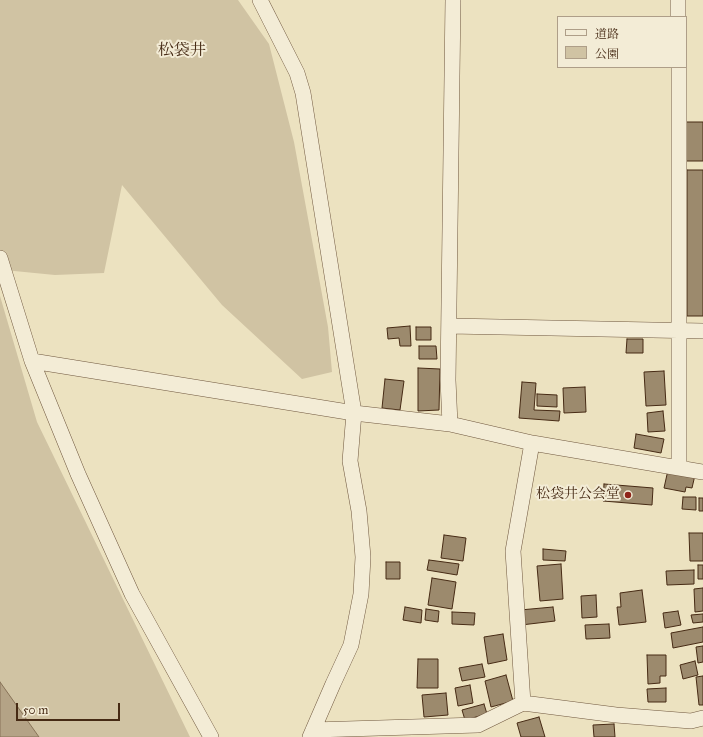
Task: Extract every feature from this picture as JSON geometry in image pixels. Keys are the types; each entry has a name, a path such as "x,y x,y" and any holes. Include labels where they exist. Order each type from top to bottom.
{"street":[{"path":"260,0 297,73 303,94 354,414 350,461 361,527 363,558 361,594 351,645 312,733 478,731 523,704 616,715 691,721 703,718"},
{"path":"450,424 448,380 450,326 453,0"},
{"path":"678,0 678,16"},
{"path":"678,68 680,331 679,468"},
{"path":"0,258 32,361 78,474 132,594 211,737"},
{"path":"450,326 703,331"},
{"path":"32,361 354,414 450,424 532,443 703,472"},
{"path":"523,704 513,551 532,443"}],"green space":[{"path":"0,0 238,0 269,44 294,142 328,327 332,372 302,379 222,305 122,185 104,273 55,275 4,270 0,258"},
{"path":"0,296 37,422 190,737 0,737"}],"shaded area":[{"path":"0,682 39,737 0,737"}],"building":[{"path":"686,122 703,122 703,161 686,161"},
{"path":"687,170 703,170 703,316 687,316"},
{"path":"410,326 411,346 400,346 399,338 388,339 387,328"},
{"path":"416,327 431,327 431,340 416,340"},
{"path":"627,339 643,339 643,353 626,353"},
{"path":"419,346 436,346 437,359 419,359"},
{"path":"418,368 440,369 439,410 418,411"},
{"path":"664,371 666,405 646,406 644,372"},
{"path":"385,379 404,381 400,410 382,408"},
{"path":"522,382 536,383 534,410 560,411 559,421 519,418"},
{"path":"585,387 586,412 564,413 563,388"},
{"path":"537,394 557,395 557,407 537,406"},
{"path":"663,411 665,431 648,432 647,413"},
{"path":"636,434 664,439 661,453 634,448"},
{"path":"668,470 695,475 692,488 686,487 685,492 664,488"},
{"name":"松袋井公会堂","path":"604,484 653,488 652,505 603,501"},
{"path":"683,497 696,497 696,510 682,509"},
{"path":"699,498 703,498 703,511 699,511"},
{"path":"689,533 703,533 703,561 690,561"},
{"path":"444,535 466,538 463,561 441,558"},
{"path":"543,549 566,551 565,561 543,560"},
{"path":"429,560 459,564 457,575 427,570"},
{"path":"386,562 400,562 400,579 386,579"},
{"path":"561,564 563,599 540,601 537,566"},
{"path":"698,565 703,565 703,579 698,579"},
{"path":"694,570 694,584 667,585 666,571"},
{"path":"432,578 456,582 452,609 428,605"},
{"path":"703,588 703,611 695,612 694,589"},
{"path":"642,590 646,622 619,625 617,607 621,607 620,593"},
{"path":"596,595 597,617 582,618 581,596"},
{"path":"405,607 422,610 421,623 403,620"},
{"path":"553,607 555,621 521,625 520,610"},
{"path":"426,609 439,611 438,622 425,620"},
{"path":"678,611 681,625 665,628 663,613"},
{"path":"452,612 475,613 474,625 452,624"},
{"path":"703,614 703,622 693,623 691,615"},
{"path":"609,624 610,638 586,639 585,625"},
{"path":"703,627 703,642 673,648 671,633"},
{"path":"503,634 507,660 488,664 484,637"},
{"path":"703,646 703,662 698,663 696,647"},
{"path":"647,655 666,655 666,676 660,676 660,683 648,684"},
{"path":"418,659 438,659 438,688 417,688"},
{"path":"695,661 698,675 683,679 680,665"},
{"path":"482,664 485,677 462,681 459,668"},
{"path":"506,675 513,701 491,707 485,681"},
{"path":"703,676 703,705 699,705 696,677"},
{"path":"470,685 473,703 458,706 455,688"},
{"path":"666,688 666,702 648,702 647,689"},
{"path":"446,693 448,715 424,717 422,695"},
{"path":"484,704 487,714 465,720 462,710"},
{"path":"539,717 545,737 521,737 517,723"},
{"path":"614,724 615,737 594,737 593,725"}],"place":[{"name":"松袋井公会堂","path":"628,495"}],"district":[{"name":"松袋井","path":"182,51"}]}
